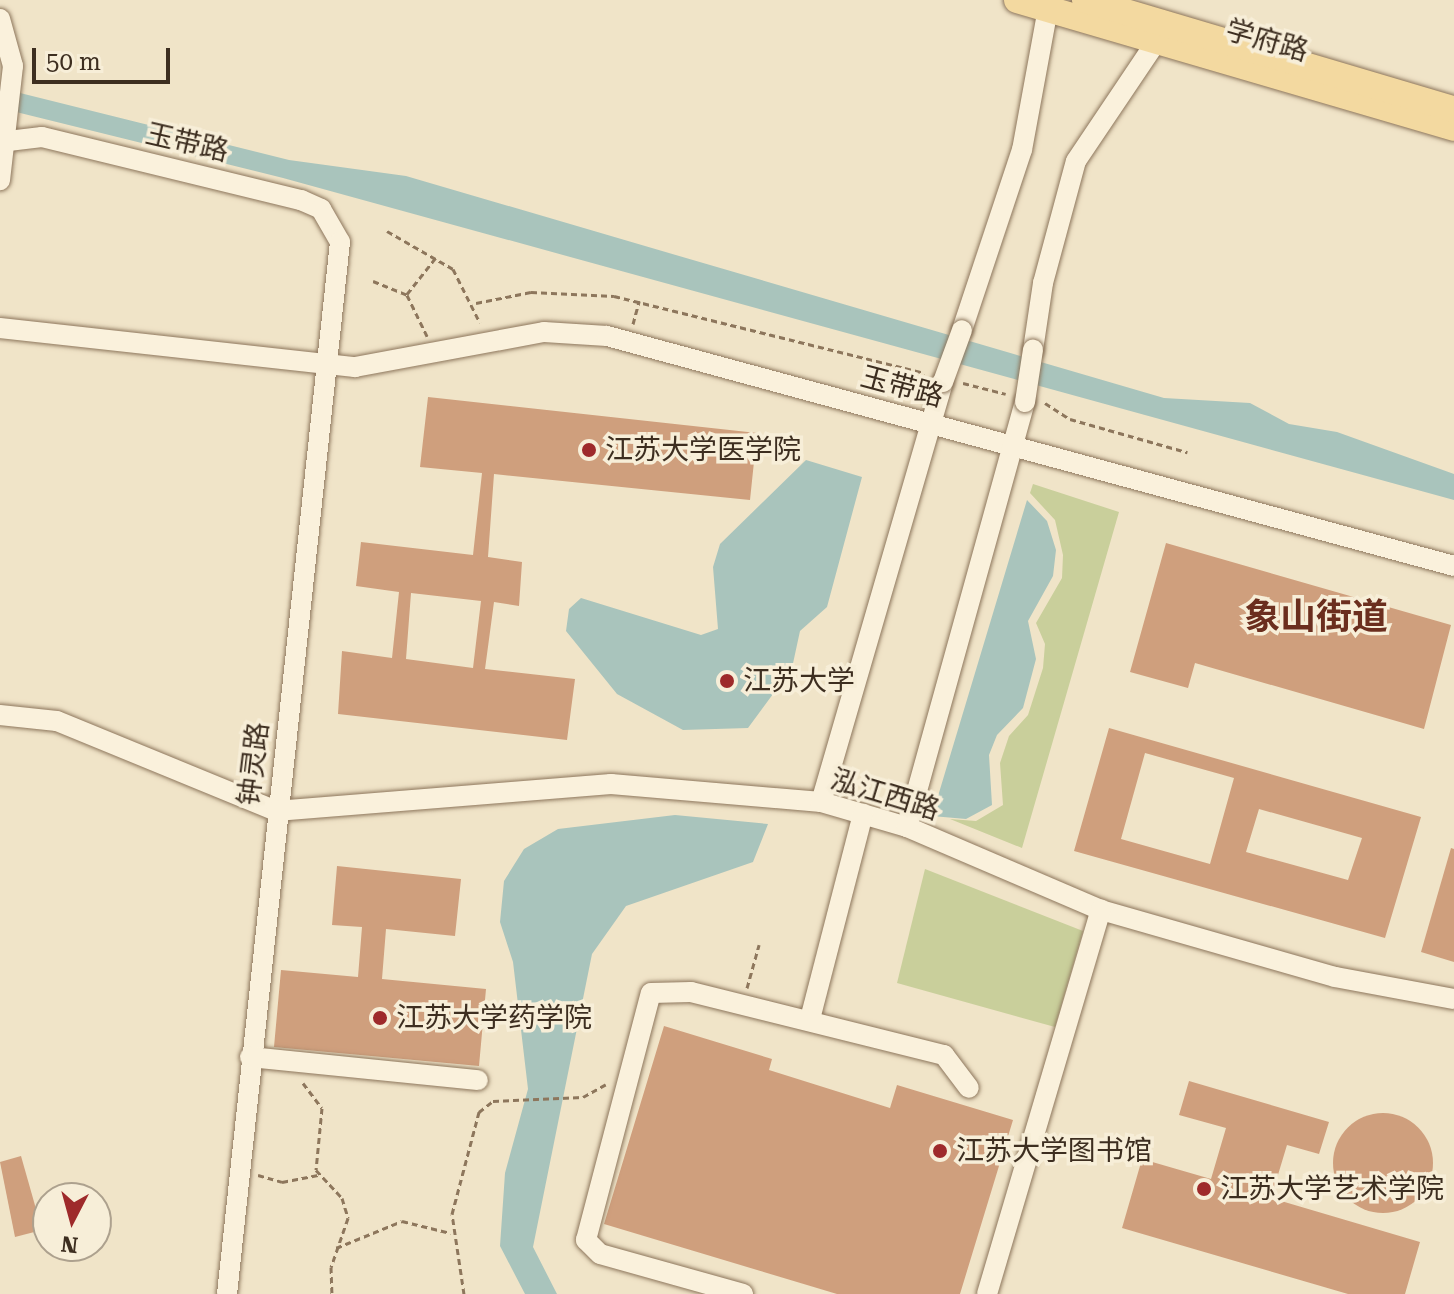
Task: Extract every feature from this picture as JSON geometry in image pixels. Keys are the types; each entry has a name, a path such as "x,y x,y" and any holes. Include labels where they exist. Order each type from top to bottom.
{"main road":[{"name":"学府路","path":"1017,0 1156,42 1453,121"},
{"name":"学府路","path":"1085,0 1453,121"}],"lane":[{"path":"821,802 927,424 1022,150 1048,9"},
{"path":"0,19 13,66 0,180"},
{"path":"907,827 1026,400 1043,283 1076,161 1156,42"},
{"name":"玉带路","path":"2,142 42,137 301,200 321,209 340,242"},
{"name":"钟灵路","path":"227,1294 276,811 329,365 340,242"},
{"name":"玉带路","path":"0,328 355,367 544,332 584,333 657,346 927,424 1454,566"},
{"path":"0,715 57,721 276,811"},
{"name":"泓江西路","path":"276,811 611,784 821,802 907,827 1101,910 1335,977 1454,999"},
{"path":"810,1019 863,814"},
{"path":"987,1294 1101,910"},
{"path":"743,1294 600,1254 586,1240 651,993 743,1004 944,1055 969,1088"},
{"path":"250,1057 478,1080"}],"path":[{"path":"387,231 437,256 476,303 480,323"},
{"path":"407,295 437,256"},
{"path":"373,281 407,295 427,336"},
{"path":"476,303 556,292 639,301 1026,400 1070,419 1187,452"},
{"path":"633,324 639,301"},
{"path":"743,1004 759,945"},
{"path":"304,1062 304,1088 322,1108 314,1157 319,1175 346,1209 336,1248 332,1294"},
{"path":"464,1294 452,1234 479,1112 519,1097 572,1098 628,1076"},
{"path":"254,1174 282,1182 319,1175"},
{"path":"336,1248 402,1221 452,1234"}],"green space":[{"path":"1033,484 1119,512 1022,848 950,819 976,821 1003,805 1000,763 1009,736 1028,715 1043,668 1045,644 1036,623 1062,578 1063,555 1055,520 1030,493"},
{"path":"925,869 1083,931 1055,1027 897,983"}],"water":[{"path":"0,88 289,160 406,176 1164,398 1250,403 1289,424 1337,432 1454,474 1454,500 283,178 0,108"},
{"path":"806,460 862,477 827,607 800,631 792,668 748,728 683,730 617,694 566,631 569,609 581,598 701,635 718,629 713,567 720,544"},
{"path":"1027,500 1047,521 1056,550 1053,576 1028,621 1036,659 1023,708 997,735 989,755 992,805 966,819 932,816"},
{"path":"675,815 768,824 753,862 626,906 592,954 533,1247 557,1294 525,1294 500,1246 505,1173 528,1089 513,962 500,922 504,881 524,849 558,829"}],"building":[{"path":"428,397 757,433 750,500 494,474 488,557 522,562 519,606 494,602 485,669 575,679 567,740 338,714 342,651 392,658 399,592 356,586 361,542 473,555 482,473 420,467","holes":["411,593 481,601 473,668 406,659"]},
{"path":"1166,543 1451,625 1424,729 1195,663 1188,688 1130,672"},
{"path":"1109,728 1421,817 1385,938 1074,851","holes":["1145,753 1234,778 1210,864 1121,839","1259,809 1362,838 1348,880 1246,852"]},
{"path":"1451,848 1454,849 1454,962 1421,952"},
{"name":"江苏大学药学院","path":"337,866 461,879 455,936 386,929 382,979 486,989 479,1066 274,1047 281,970 358,977 362,927 332,925"},
{"name":"江苏大学图书馆","path":"664,1026 772,1059 769,1070 890,1108 897,1085 1013,1120 960,1294 837,1294 604,1224"},
{"name":"江苏大学艺术学院","path":"1189,1081 1329,1122 1319,1154 1287,1145 1271,1198 1420,1242 1405,1294 1348,1294 1122,1228 1142,1159 1211,1179 1226,1128 1179,1115"},
{"path":"1383,1113 1402,1117 1419,1127 1429,1144 1433,1163 1429,1182 1419,1199 1402,1209 1383,1213 1364,1209 1347,1199 1337,1182 1333,1163 1337,1144 1347,1127 1364,1117"},
{"path":"21,1156 32,1195 32,1233 15,1237 0,1162"}],"place":[{"name":"江苏大学医学院","path":"589,450"},
{"name":"江苏大学","path":"727,681"},
{"name":"江苏大学药学院","path":"380,1018"},
{"name":"江苏大学图书馆","path":"940,1151"},
{"name":"江苏大学艺术学院","path":"1204,1189"}],"district":[{"name":"象山街道","path":"1316,618"}]}
